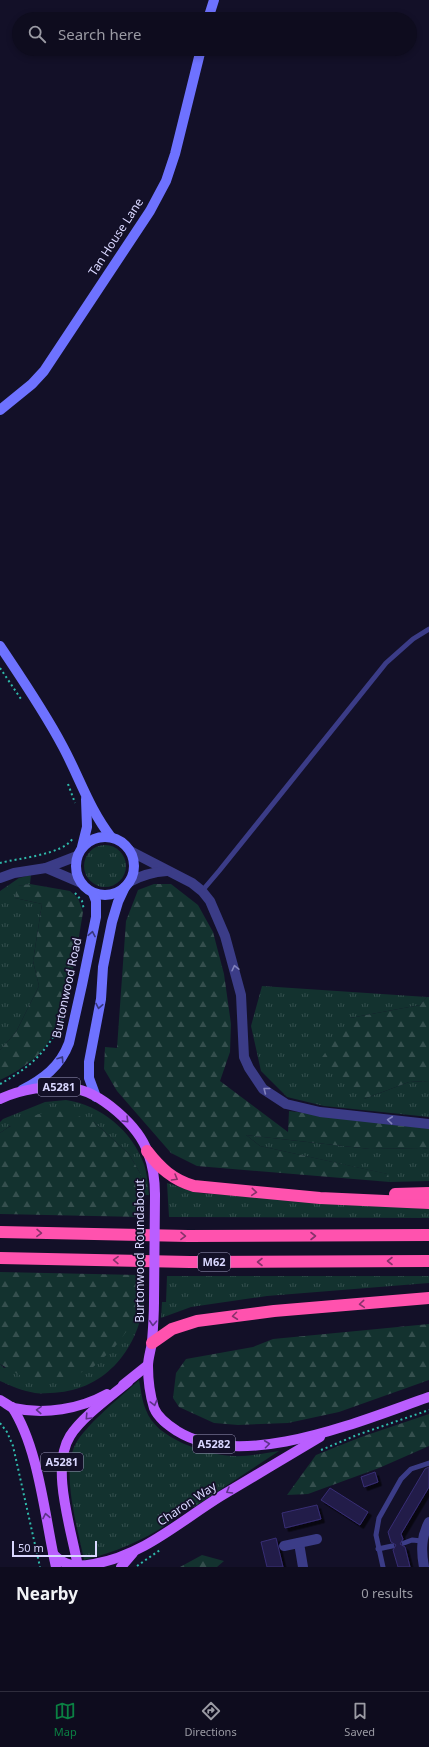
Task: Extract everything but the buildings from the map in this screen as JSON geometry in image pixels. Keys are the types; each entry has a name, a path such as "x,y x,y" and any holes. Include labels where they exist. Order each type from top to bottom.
{"highway":[{"path":"148,1151 157,1165 166,1173 184,1183 194,1186 320,1198 429,1203"},
{"path":"320,1198 429,1193"},
{"name":"M62","path":"0,1232 188,1236 429,1235"},
{"name":"M62","path":"0,1258 190,1262 429,1261"},
{"path":"152,1343 172,1329 197,1321 274,1312 429,1298"}],"main road":[{"name":"Burtonwood Roundabout","path":"0,1099 20,1091 53,1087 72,1088 96,1097 120,1114 131,1125 148,1151 153,1173 155,1195 154,1302 152,1343 148,1365"},
{"name":"A5281","path":"78,1567 64,1495 61,1467 64,1450 70,1436 91,1412 148,1365"},
{"name":"Charon Way","path":"148,1365 154,1409 164,1422 182,1433 201,1441 223,1445 245,1446 283,1442 328,1432 429,1397"},
{"name":"A5281","path":"1,1401 12,1407 46,1410 69,1408 98,1398 128,1382"},
{"name":"A5281","path":"12,1407 21,1423 30,1449 56,1567"},
{"name":"Charon Way","path":"53,1554 63,1564 78,1567 100,1563 133,1553 162,1536 221,1496 328,1432"},
{"name":"A5282","path":"121,1567 133,1553"}],"street":[{"path":"210,12 214,0"},
{"name":"Tan House Lane","path":"0,410 32,384 44,371 150,212 166,181 175,154 199,56"},
{"path":"0,646 62,744 100,823 111,837 125,845 130,851 192,883 202,891 210,901 232,957 241,995 244,1056 249,1068 263,1089 286,1104 320,1112 429,1124"},
{"path":"81,883 76,870 79,852 87,827 86,796"},
{"path":"0,878 14,873 46,868 79,852 87,842 94,838 111,837"},
{"path":"96,1097 89,1078 89,1062 101,999 103,967 112,922 118,902 134,867 130,851"},
{"path":"46,868 81,883 93,893 102,895 111,894 148,873 167,871"},
{"name":"Burtonwood Road","path":"20,1091 35,1083 54,1069 69,1043 96,917 96,901 93,893"},
{"path":"424,1567 422,1541 429,1522"},
{"path":"284,1546 317,1539"},
{"path":"299,1543 304,1567"}],"lane":[{"path":"202,891 386,663 413,639 429,628"},
{"path":"383,1567 376,1535 377,1524 400,1479 410,1469 429,1463"},
{"path":"404,1543 412,1540 422,1541"},
{"path":"378,1549 392,1546"}],"path":[{"path":"0,668 22,701"},
{"path":"67,780 75,802 75,809"},
{"path":"0,863 60,848 70,844 74,836"},
{"path":"71,890 77,894 82,901 84,913"},
{"path":"0,1084 32,1063 44,1051 57,1032 65,1014"},
{"path":"317,1452 357,1435 429,1410"},
{"path":"0,1423 7,1432 13,1446 40,1567"},
{"path":"136,1567 165,1547"}],"green space":[{"path":"101,845 109,845 117,848 123,854 126,866 123,878 117,884 109,887 101,887 93,884 87,878 84,870 84,862 87,854 93,848"},
{"path":"31,875 30,884 18,886 15,898 42,904 33,961 39,986 16,1032 0,1050 0,891 19,878"},
{"path":"30,884 70,891 78,898 83,912 73,969 63,1010 55,1028 47,1044 36,1057 19,1070 0,1080 0,1050 16,1032 39,986 33,961 42,904 15,898 17,886"},
{"path":"154,884 171,884 198,905 213,932 224,974 231,1024 230,1052 220,1081 288,1132 289,1111 429,1128 429,1149 370,1149 246,1135 260,1146 388,1174 390,1182 197,1166 171,1153 117,1091 104,1069 105,1047 117,1048 126,921 138,890"},
{"path":"262,986 427,997 420,1005 350,1018 364,1099 409,1082 429,1081 429,1117 324,1106 287,1097 261,1071 251,1026"},
{"path":"427,997 429,997 429,1081 409,1082 364,1099 320,1060 350,1018 420,1005"},
{"path":"66,1100 91,1107 103,1114 114,1122 132,1141 144,1164 147,1175 149,1195 141,1195 140,1173 129,1154 94,1122 10,1126 0,1133 0,1122 3,1119 45,1102"},
{"path":"54,1110 73,1114 94,1122 129,1154 140,1173 140,1217 0,1214 0,1133 12,1125 26,1119"},
{"path":"246,1135 370,1149 429,1149 429,1181 390,1182 387,1174 260,1146"},
{"path":"167,1183 199,1193 429,1209 429,1218 169,1217"},
{"path":"0,1272 140,1275 139,1302 132,1324 114,1348 91,1369 62,1379 23,1377 0,1364"},
{"path":"167,1276 429,1276 429,1283 267,1296 191,1307 161,1318 162,1302 166,1302"},
{"path":"139,1302 144,1302 134,1337 125,1353 114,1366 101,1377 86,1385 69,1391 50,1393 26,1391 0,1381 0,1364 4,1368 132,1324"},
{"path":"429,1324 429,1380 339,1412 288,1423 238,1425 214,1423 179,1407 173,1398 176,1373 186,1359 253,1347 273,1339"},
{"path":"139,1380 146,1410 151,1420 170,1437 196,1448 221,1455 238,1456 279,1451 194,1507 186,1506 173,1515 171,1522 151,1534 118,1549 84,1560 72,1502 70,1486 71,1457 75,1445 87,1429 104,1411"},
{"path":"429,1414 429,1446 379,1468 308,1494 287,1495 316,1455 361,1437"},
{"path":"202,1555 224,1561 217,1567 180,1567"}]}
